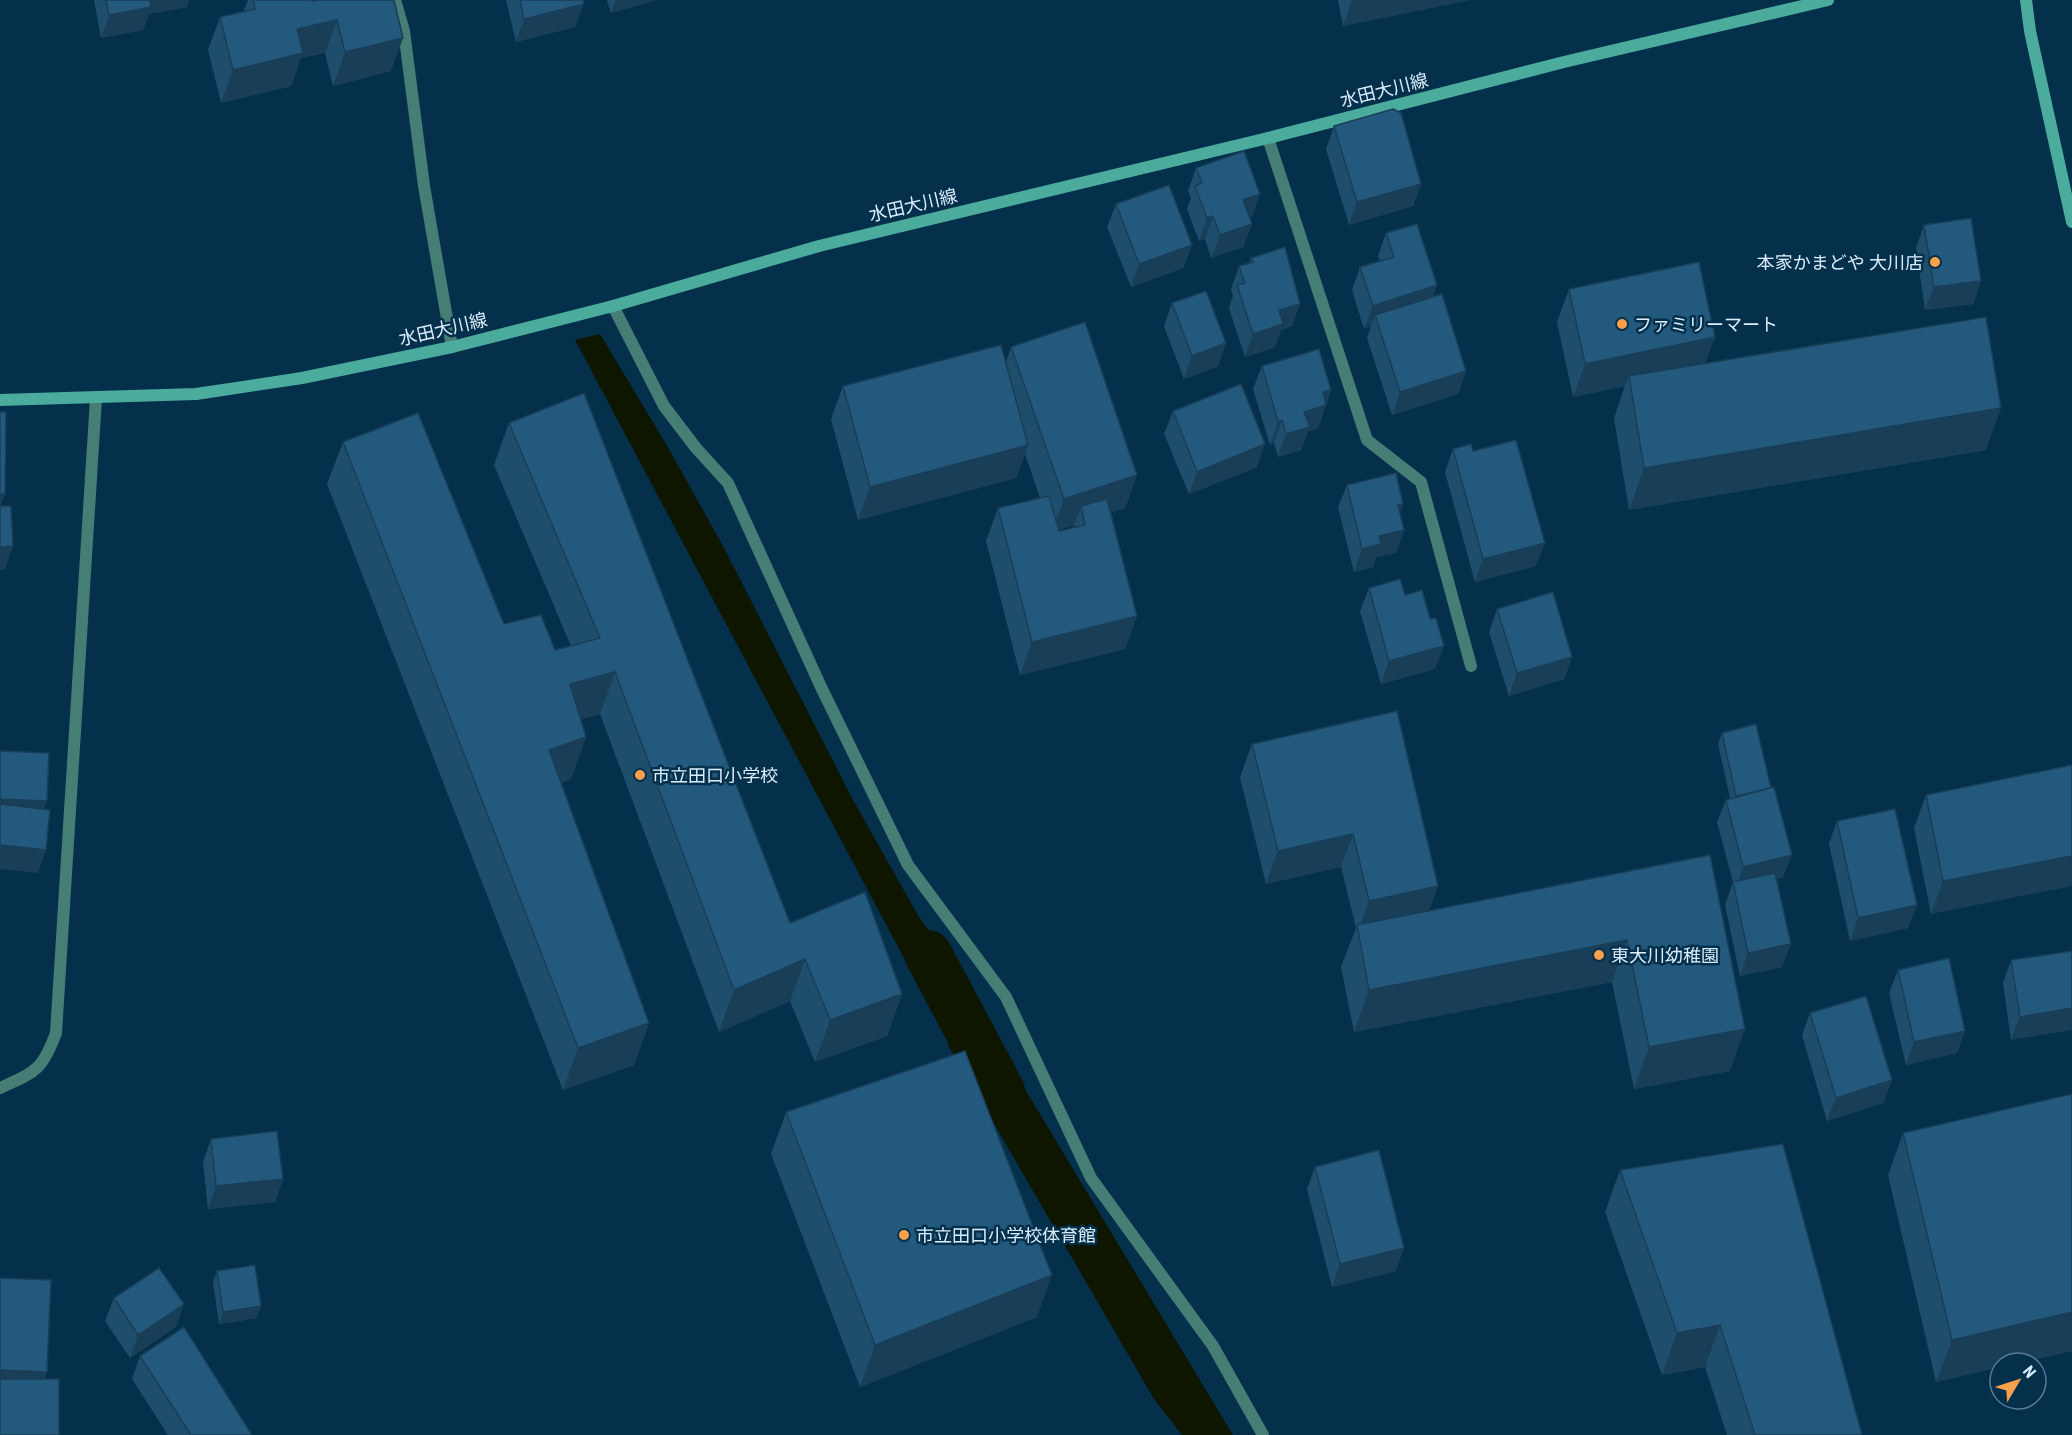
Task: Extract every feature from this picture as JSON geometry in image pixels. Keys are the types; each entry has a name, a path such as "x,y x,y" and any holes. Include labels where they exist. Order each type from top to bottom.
{"main road":[{"name":"水田大川線","path":"0,399 196,394 302,378 452,347 613,306 819,246 1268,138 1564,62 1828,0"},
{"path":"2026,0 2030,31 2072,222"}],"street":[{"path":"395,0 404,31 424,186 452,347"},
{"path":"1268,138 1367,440 1421,482 1471,666"},
{"path":"613,306 664,406 696,448 728,483 821,687 908,865 1006,997 1091,1178 1213,1346 1263,1435"},
{"path":"0,1088 34,1073 49,1052 56,1033 96,398"}],"shaded area":[{"path":"600,334 666,444 722,544 853,800 919,917 977,999 939,1024 575,340"},
{"path":"987,1026 1233,1435 1182,1435 1154,1399 947,1043"}],"building":[{"path":"106,0 150,0 151,7 109,15"},
{"path":"253,0 394,0 403,38 345,52 337,20 297,29 303,53 233,70 220,17 255,9"},
{"path":"520,0 583,0 584,4 524,19"},
{"path":"1393,109 1401,113 1421,184 1357,202 1334,126"},
{"path":"1244,151 1260,194 1243,200 1252,224 1220,235 1213,216 1207,218 1195,186 1202,183 1196,168"},
{"path":"1169,185 1192,245 1139,264 1116,204"},
{"path":"1971,218 1981,281 1934,287 1924,225"},
{"path":"1417,224 1437,285 1373,306 1360,267 1394,257 1386,233"},
{"path":"1285,247 1300,304 1279,310 1283,324 1253,334 1237,285 1245,283 1239,266 1253,262 1251,258"},
{"path":"1699,262 1715,337 1585,364 1569,289"},
{"path":"1206,291 1226,343 1192,356 1172,303"},
{"path":"1442,294 1466,371 1400,392 1375,315"},
{"path":"1986,317 2001,408 1644,468 1629,376"},
{"path":"1085,322 1137,475 1064,499 1011,347"},
{"path":"1001,345 1028,445 870,487 843,386"},
{"path":"1319,349 1331,390 1323,392 1326,405 1304,412 1310,427 1286,434 1282,420 1278,422 1262,366"},
{"path":"1241,384 1265,444 1197,472 1173,411"},
{"name":"市立田口小学校","path":"584,393 790,923 865,892 902,994 830,1020 805,959 734,990 615,672 570,684 586,737 549,750 649,1023 578,1048 343,442 418,413 504,624 541,615 555,650 600,638 509,423"},
{"path":"0,412 6,412 5,494 0,494"},
{"path":"1516,440 1545,543 1483,559 1453,449 1471,444 1473,451"},
{"path":"1396,473 1403,504 1398,505 1404,530 1379,536 1381,544 1362,549 1347,485"},
{"path":"1049,496 1059,531 1085,525 1081,506 1107,499 1137,616 1032,642 998,508"},
{"path":"0,506 11,506 13,546 0,547"},
{"path":"1400,579 1405,595 1422,590 1430,619 1436,618 1444,646 1389,661 1369,588"},
{"path":"1553,592 1572,657 1517,673 1497,609"},
{"path":"1397,711 1438,886 1369,901 1353,834 1278,851 1252,744"},
{"path":"1756,724 1771,788 1736,796 1722,733"},
{"path":"0,751 49,753 47,801 0,799"},
{"path":"2072,765 2072,856 1943,881 1926,795"},
{"path":"1774,787 1792,855 1743,867 1726,800"},
{"path":"0,804 50,810 46,850 0,845"},
{"path":"1895,809 1917,905 1858,918 1837,821"},
{"path":"1710,855 1745,1029 1649,1047 1627,940 1369,990 1357,925"},
{"path":"1775,873 1791,944 1748,953 1733,882"},
{"path":"2072,951 2072,1008 2020,1017 2011,960"},
{"path":"1949,958 1965,1031 1914,1042 1898,970"},
{"path":"1866,996 1892,1080 1836,1098 1810,1013"},
{"name":"市立田口小学校体育館","path":"965,1051 1052,1275 875,1345 786,1112"},
{"path":"2072,1094 2072,1312 1952,1340 1903,1133"},
{"path":"277,1131 283,1179 216,1186 211,1139"},
{"path":"1783,1144 1862,1435 1755,1435 1720,1325 1677,1333 1620,1170"},
{"path":"1379,1150 1404,1248 1340,1264 1315,1167"},
{"path":"255,1265 261,1306 223,1312 217,1271"},
{"path":"159,1268 184,1304 138,1335 114,1298"},
{"path":"0,1278 51,1280 47,1372 0,1370"},
{"path":"184,1327 252,1435 191,1435 140,1356"},
{"path":"0,1379 59,1379 59,1435 0,1435"}],"waterway":[{"path":"928,954 1001,1091"}],"place":[{"name":"本家かまどや 大川店","path":"1935,262"},
{"name":"ファミリーマート","path":"1622,324"},
{"name":"市立田口小学校","path":"640,775"},
{"name":"東大川幼稚園","path":"1599,955"},
{"name":"市立田口小学校体育館","path":"904,1235"}]}
